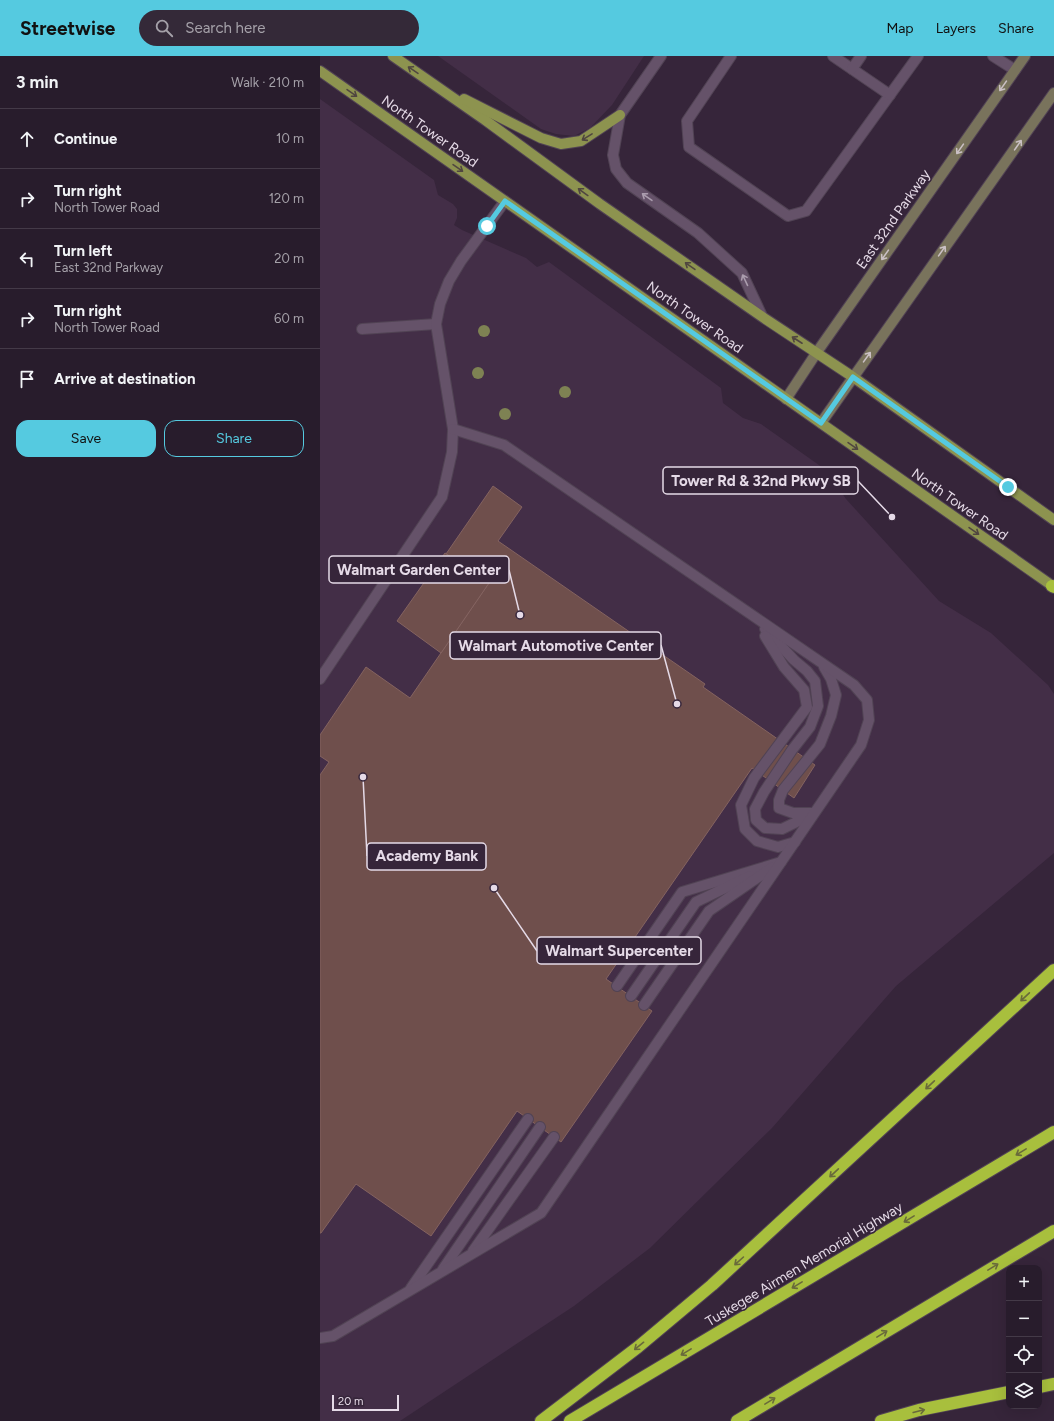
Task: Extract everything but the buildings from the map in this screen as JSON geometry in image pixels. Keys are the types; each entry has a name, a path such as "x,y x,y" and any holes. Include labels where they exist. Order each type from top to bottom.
{"highway":[{"path":"541,1421 638,1347 712,1285 1054,970"},
{"name":"Tuskegee Airmen Memorial Highway","path":"570,1421 1054,1132"},
{"path":"736,1421 1054,1231"},
{"path":"1042,1386 1054,1384"},
{"path":"881,1421 919,1410 1006,1393"}],"main road":[{"path":"393,56 600,204 853,377 1054,520"},
{"name":"East 32nd Parkway","path":"786,399 817,352 1025,56"},
{"name":"North Tower Road","path":"320,71 1053,587"},
{"path":"433,84 541,138 561,144 581,141 620,115"},
{"path":"821,423 1054,93"}],"lane":[{"path":"661,56 620,115 613,155 616,169 627,183 698,233 742,273 762,316"},
{"path":"731,56 687,121 689,147 788,216 806,211 918,56"},
{"path":"833,56 890,95"},
{"path":"852,69 861,56"},
{"path":"993,56 1015,70"},
{"path":"320,679 442,497 452,452 453,429 436,324 440,304 449,281 461,261 505,201"},
{"path":"362,329 436,324"},
{"path":"320,1338 333,1336 541,1213 862,745 869,720 867,700 854,685 504,445 453,429"},
{"path":"753,616 815,681 818,706 810,727 792,750 764,792 755,809 756,820 765,828 782,829 814,813"},
{"path":"753,616 784,667 804,690 807,707 754,778 741,805 745,829 758,841 778,847 795,842"},
{"path":"814,813 793,813 779,808 779,800 783,790 820,744 831,716 836,695 831,678 822,663"},
{"path":"617,986 682,892 781,862"},
{"path":"631,996 696,902 781,862"},
{"path":"644,1005 709,911 781,862"},
{"path":"409,1290 528,1119"},
{"path":"442,1272 540,1127"},
{"path":"471,1254 554,1137"}],"shaded area":[{"path":"438,56 644,56 612,105 590,128 574,136 556,134 541,129"},
{"path":"320,99 434,180 438,195 453,204 457,209 457,218 454,225 462,230 526,258 537,267 549,262 721,388 723,403 743,418 761,424 826,470 846,499 939,601 991,633 1048,685 1054,694 1054,853 896,986 772,1128 650,1248 574,1306 400,1421 320,1421"}],"place":[{"name":"Tower Rd & 32nd Pkwy SB","path":"892,517"},
{"name":"Walmart Garden Center","path":"520,615"},
{"name":"Walmart Automotive Center","path":"677,704"},
{"name":"Academy Bank","path":"363,777"},
{"name":"Walmart Supercenter","path":"494,888"}],"route":[{"path":"487,226 505,201 821,423 853,377 1008,487"}]}
